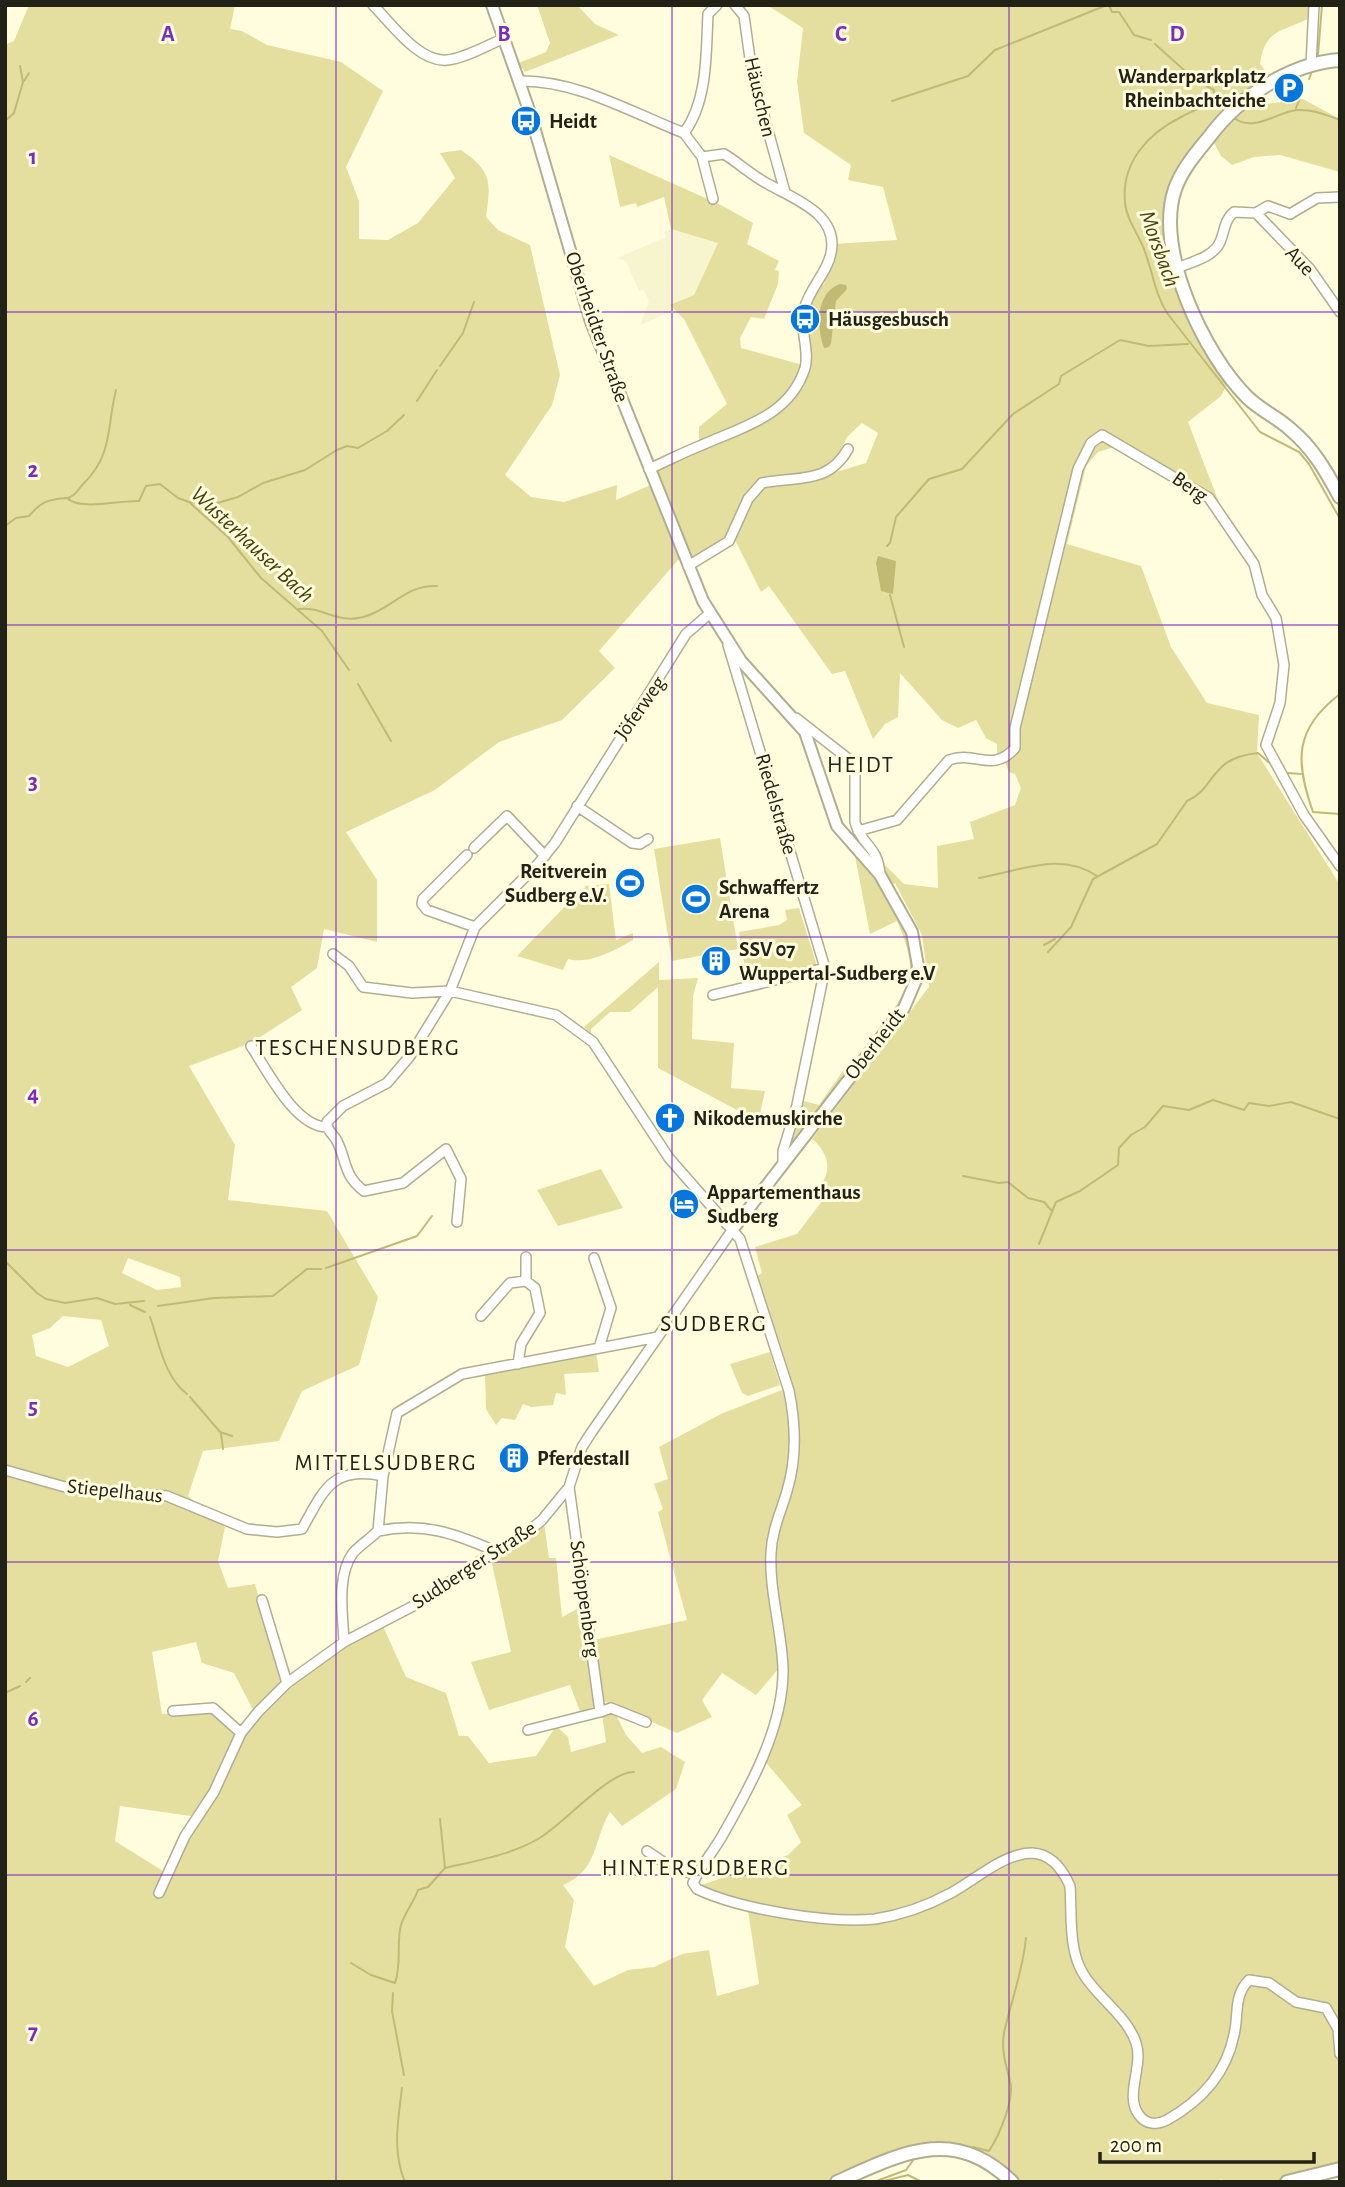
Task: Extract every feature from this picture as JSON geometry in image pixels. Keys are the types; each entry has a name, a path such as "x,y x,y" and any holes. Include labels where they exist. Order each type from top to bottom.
{"main road":[{"path":"1340,60 1311,65 1276,81 1230,113 1192,159 1175,188 1170,223 1177,268 1197,321 1231,379 1248,398 1304,442 1318,459 1340,497"},
{"path":"837,2182 905,2155 949,2148 978,2155 1012,2182"},
{"path":"1287,2182 1340,2169"}],"street":[{"path":"373,5 425,55 439,60 455,59 505,38"},
{"name":"Oberheidter Straße","path":"492,5 520,81 591,322 688,566 709,614 726,639"},
{"path":"684,133 692,122 700,94 708,14 717,5"},
{"name":"Häuschen","path":"734,5 744,16 752,74 785,192"},
{"path":"1311,65 1314,5"},
{"path":"520,81 549,83 594,96 684,133 702,157 713,199"},
{"path":"649,469 764,418 784,403 806,366 803,312 814,283 828,264 832,246 826,226 812,208 761,180 724,154 702,157"},
{"name":"Aue","path":"1177,268 1211,254 1220,244 1231,214 1256,213 1268,206 1290,214 1317,198 1340,197"},
{"name":"Aue","path":"1256,213 1310,269 1340,312"},
{"name":"Berg","path":"858,831 897,820 907,812 949,760 960,758 993,762 1006,758 1015,748 1015,728 1078,469 1091,443 1102,435 1209,498 1254,564 1262,595 1276,618 1284,665 1280,704 1266,746 1304,815 1340,866"},
{"path":"688,566 729,541 748,499 762,483 799,481 820,476 833,469 848,449"},
{"name":"Jöferweg","path":"450,990 475,927 545,856 686,634 709,614"},
{"name":"Oberheidt","path":"726,639 747,669 791,714 855,764 858,831 879,858 880,875"},
{"name":"Riedelstraße","path":"726,639 825,968 797,1105 783,1150 783,1164"},
{"name":"Oberheidt","path":"733,1229 881,1040 904,1008 916,981 918,956 912,932 880,875 837,826 829,809 812,744 791,714"},
{"path":"577,806 632,843 640,844 648,839"},
{"path":"475,927 427,910 422,904 423,899 507,816 545,856"},
{"path":"333,954 349,965 363,987 412,993 450,990 556,1015 583,1032 601,1053 669,1158 740,1238 786,1382 794,1417 793,1464 787,1493 776,1522 771,1554 783,1670 780,1700 763,1754 720,1839 695,1879"},
{"path":"713,995 825,968"},
{"path":"450,990 410,1056 387,1083 342,1106 327,1122 327,1127 337,1141 344,1166 364,1191 403,1183 446,1149 461,1179 457,1222"},
{"path":"251,1046 294,1110 318,1127 327,1127"},
{"name":"Sudberger Straße","path":"159,1893 185,1836 214,1792 241,1733 287,1684 344,1642 417,1604 522,1536 542,1520 569,1486 582,1447 733,1229"},
{"path":"526,1256 526,1281"},
{"path":"594,1258 611,1308 599,1348"},
{"path":"481,1316 510,1283 526,1281 536,1288 540,1313 521,1344 518,1364"},
{"path":"379,1531 383,1476 397,1413 453,1378 658,1337"},
{"name":"Stiepelhaus","path":"5,1470 72,1489 167,1496 247,1529 299,1532 319,1497 339,1476 356,1472 383,1476"},
{"name":"Schöppenberg","path":"569,1486 600,1712"},
{"path":"344,1642 341,1595 352,1555 379,1531 402,1526 439,1529 495,1551"},
{"path":"261,1600 287,1684"},
{"path":"173,1711 213,1708 241,1733"},
{"path":"528,1730 611,1709 646,1721"},
{"path":"647,1851 695,1879 704,1892 762,1908 851,1920 877,1919 918,1909 1009,1859 1035,1853 1054,1861 1070,1886 1076,1959 1084,1975 1136,2040 1139,2059 1133,2103 1139,2116 1147,2122 1156,2124 1166,2120 1210,2088 1230,2048 1237,1998 1249,1980 1269,1983 1296,2002 1325,2008 1338,2029 1340,2054"},
{"path":"1326,2172 1340,2163"}],"shaded area":[{"path":"29,5 235,5 230,29 242,31 267,45 341,62 383,91 346,167 359,201 359,239 388,240 418,223 455,178 440,153 461,150 471,157 479,164 487,178 489,195 486,217 498,230 530,245 560,375 552,405 505,475 531,497 564,502 617,485 616,500 660,481 655,464 699,445 699,427 727,404 684,319 670,305 694,295 718,243 671,229 664,197 637,207 636,203 620,207 609,155 721,205 753,223 747,244 779,261 775,270 779,271 778,284 764,319 751,317 740,338 741,348 803,365 804,318 817,281 824,285 834,244 897,240 883,187 848,180 851,165 804,133 797,82 803,28 767,5 1312,5 1310,18 1277,33 1266,44 1260,64 1272,79 1181,171 1172,254 1229,381 1221,396 1188,422 1223,513 1210,497 1117,446 1098,452 1086,466 1067,544 1141,566 1171,647 1207,703 1259,715 1257,753 1340,885 1340,2164 1292,2182 1224,2182 1221,2179 1217,2182 1015,2182 959,2146 831,2182 5,2182 5,45 14,41","holes":["862,423 878,433 866,463 829,474 847,437","735,540 761,592 769,586 832,674 845,671 873,739 885,724 898,717 900,673 942,720 958,728 976,720 986,738 997,744 997,754 992,757 994,764 1005,762 1009,772 1015,774 1021,788 1015,805 970,822 974,839 937,846 938,888 904,884 881,861 922,935 929,987 812,1139 821,1148 826,1159 827,1172 821,1185 829,1192 797,1234 755,1247 762,1273 757,1276 787,1388 721,1414 659,1447 668,1479 654,1484 663,1509 658,1512 687,1620 594,1640 604,1701 677,1733 712,1717 702,1700 722,1673 756,1695 780,1667 782,1707 763,1759 802,1805 787,1815 801,1842 788,1855 699,1886 747,1903 759,1984 717,1996 709,1950 682,1954 654,1967 628,1970 594,1986 565,1947 574,1900 563,1885 575,1879 589,1863 610,1812 622,1826 676,1789 685,1762 661,1747 642,1753 626,1735 615,1713 602,1714 606,1742 571,1752 568,1737 556,1726 536,1756 489,1763 468,1736 459,1736 446,1693 406,1677 382,1624 357,1638 284,1690 255,1584 228,1588 218,1561 225,1527 188,1496 203,1451 279,1441 302,1391 359,1365 378,1297 327,1211 228,1200 235,1145 189,1066 251,1043 302,1010 291,987 317,968 324,929 377,942 377,880 346,832 435,790 499,742 562,720 615,668 599,651 678,560 694,558","128,1258 180,1277 181,1287 157,1290 122,1273","63,1316 101,1320 109,1346 68,1367 36,1356 32,1335 50,1328","196,1642 202,1663 234,1673 253,1710 261,1717 242,1737 210,1710 162,1714 152,1652","206,1795 214,1799 189,1837 171,1876 115,1841 120,1806 191,1816"]},
{"path":"537,5 577,5 595,24 619,35 525,72 519,64 546,52 550,43"},
{"path":"1303,99 1340,119 1340,172 1280,155 1254,157 1232,165 1221,156 1214,143 1243,107"},
{"path":"671,229 718,243 694,295 671,305 675,310 640,325 649,301 644,290 639,291 626,261 617,258 666,237 664,232"},
{"path":"840,284 846,285 847,289 836,301 831,343 824,348 819,321 822,302 832,288"},
{"path":"878,556 896,561 893,594 881,591 876,563"},
{"name":"Schwaffertz Arena","path":"720,838 738,949 672,961 654,849"},
{"path":"854,851 890,898 908,934 913,953 913,972 907,997 878,1036 874,1035 896,1006 908,982 909,957 897,921 870,934"},
{"path":"609,884 616,940 633,933 633,940 593,958 568,959 563,970 517,956 579,892 580,905 585,886"},
{"path":"799,908 817,966 741,985 744,962 739,932 779,925 787,920 785,910"},
{"path":"659,962 659,980 698,978 693,996 692,1039 734,1043 731,1088 765,1091 760,1114 749,1115 737,1110 658,1068 658,987 630,1012 610,1012 591,1029 591,1034 584,1027"},
{"path":"845,1068 850,1072 790,1147 800,1100 819,1105"},
{"path":"601,1169 623,1208 558,1226 537,1190"},
{"path":"596,1352 599,1372 564,1374 566,1395 556,1393 553,1405 531,1407 523,1404 515,1420 502,1418 496,1425 486,1409 485,1372"},
{"path":"770,1352 780,1385 748,1396 742,1393 730,1364"},
{"path":"544,1523 549,1558 556,1558 562,1617 583,1606 597,1710 581,1714 570,1685 489,1710 471,1662 511,1652 491,1559"}],"waterway":[{"path":"892,101 968,76 995,50 1107,5"},
{"path":"1109,5 1112,12 1119,12 1134,35 1151,40"},
{"path":"1318,55 1322,5"},
{"path":"1155,44 1194,79 1214,90 1214,104"},
{"path":"5,121 14,113 23,82 20,66"},
{"path":"1309,79 1312,71"},
{"path":"24,81 29,73"},
{"path":"1296,108 1303,90"},
{"name":"Morsbach","path":"1226,109 1214,105 1198,109 1169,124 1148,140 1128,174 1125,188 1126,209 1143,246 1167,313 1260,432 1299,452 1309,464 1340,519"},
{"name":"Morsbach","path":"1234,118 1242,122 1258,123 1303,110 1340,120"},
{"path":"440,366 463,333 474,302"},
{"path":"887,546 896,517 929,479 962,469 1013,414 1059,384 1061,376 1120,340 1149,346 1188,344"},
{"path":"417,401 437,370"},
{"path":"68,498 77,492 100,462 108,439 116,390"},
{"path":"189,502 214,504 238,497 263,483 305,470 337,450 347,446 358,448 387,431 404,415"},
{"name":"Wusterhauser Bach","path":"5,526 16,518 29,516 37,507 50,500 67,498 81,504 139,501 146,486 160,484 178,498 189,502 228,537 261,578 322,631 349,670"},
{"path":"299,609 352,619 374,613 411,591 437,586"},
{"path":"890,595 904,647"},
{"name":"Wusterhauser Bach","path":"358,684 391,741"},
{"name":"Morsbach","path":"1340,694 1314,720 1302,747 1303,777 1313,812 1340,814"},
{"path":"1048,952 1071,927 1093,879 1157,844 1187,801 1204,789 1221,767 1242,756 1258,753 1273,766"},
{"path":"1288,773 1301,774"},
{"path":"979,878 1054,864 1069,865 1097,876"},
{"path":"1044,945 1055,939"},
{"path":"1039,1244 1056,1202 1080,1191 1118,1165 1119,1148 1131,1135 1145,1127 1163,1106 1189,1110 1213,1100 1244,1110 1249,1103 1269,1106 1291,1102 1340,1119"},
{"path":"963,1176 999,1183 1008,1182 1028,1198 1044,1202 1051,1210"},
{"path":"326,1268 417,1236 432,1216"},
{"path":"5,1261 46,1299 65,1303 97,1298 115,1304 144,1301"},
{"path":"158,1306 214,1298 273,1296 307,1269 321,1269"},
{"path":"130,1305 145,1312"},
{"path":"150,1317 168,1369 179,1387 187,1394"},
{"path":"190,1397 221,1433 223,1449"},
{"path":"220,1432 232,1436"},
{"path":"26,1682 30,1678"},
{"path":"5,1693 20,1686"},
{"path":"445,1868 493,1857 527,1845 548,1832 612,1780 634,1772"},
{"path":"351,1963 371,1975 395,1983 403,1920 418,1890 428,1887 445,1868 440,1819"},
{"path":"973,2147 989,2151 1008,2107 1011,2089 1003,2039 1026,1938"},
{"path":"393,1993 392,2011 404,2075"},
{"path":"402,2088 397,2147 405,2182"},
{"path":"941,2155 952,2156"},
{"path":"874,2182 906,2170 914,2159 932,2156"},
{"name":"Morsbach","path":"880,2182 908,2175 922,2182"}],"place":[{"name":"Wanderparkplatz Rheinbachteiche","path":"1289,88"},
{"name":"Heidt","path":"526,121"},
{"name":"Häusgesbusch","path":"805,319"},
{"name":"Reitverein Sudberg e.V.","path":"630,883"},
{"name":"Schwaffertz Arena","path":"696,899"},
{"name":"SSV 07 Wuppertal-Sudberg e.V","path":"716,961"},
{"name":"Nikodemuskirche","path":"670,1118"},
{"name":"Appartementhaus Sudberg","path":"684,1204"},
{"name":"Pferdestall","path":"514,1458"}],"district":[{"name":"HEIDT","path":"861,765"},
{"name":"TESCHENSUDBERG","path":"358,1048"},
{"name":"SUDBERG","path":"714,1324"},
{"name":"MITTELSUDBERG","path":"386,1463"},
{"name":"HINTERSUDBERG","path":"696,1868"}]}
